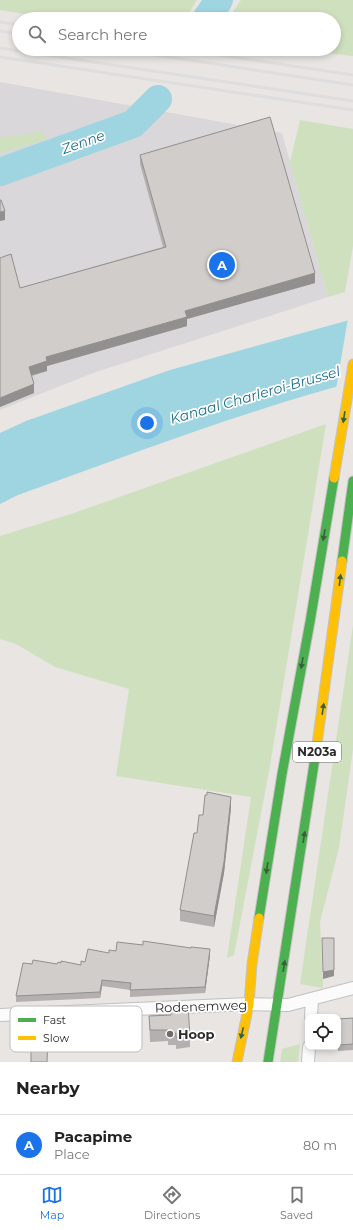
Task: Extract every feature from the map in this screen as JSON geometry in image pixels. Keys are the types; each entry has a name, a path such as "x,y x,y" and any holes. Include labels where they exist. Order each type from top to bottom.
{"highway":[{"name":"N203a","path":"237,1062 249,1004 252,964 282,774 353,364"},
{"name":"N203a","path":"268,1062 311,791 334,632 353,481"}],"street":[{"name":"Rodenemweg","path":"142,1009 249,1004 288,1004 353,988"},
{"path":"311,1014 312,999"},
{"name":"Rodenemweg","path":"0,1015 10,1015"},
{"path":"308,1062 309,1050"}],"shaded area":[{"path":"0,82 282,133 328,297 93,373 0,410"}],"green space":[{"path":"0,0 197,0 189,12 13,12 0,10"},
{"path":"241,0 353,0 353,56 341,55 341,12 233,12"},
{"path":"300,120 353,129 353,246 345,292 328,297 290,162"},
{"path":"42,131 46,140 0,153 0,138"},
{"path":"326,424 270,766 234,955 227,958 251,797 116,776 129,689 55,667 16,644 0,639 0,536 74,513"},
{"path":"353,625 353,749 339,848 320,922 322,988 300,984"},
{"path":"300,1044 298,1062 280,1062 282,1049"}],"water":[{"name":"Kanaal Charleroi-Brussel","path":"353,319 353,382 268,407 184,435 18,495 0,504 0,433 26,421 170,370"}],"pier":[{"path":"353,317 353,384 336,389 348,318"}],"building":[{"path":"270,117 315,273 185,311 187,317 46,357 47,361 29,367 34,384 0,398 0,258 11,254 20,288 166,247 140,155"},
{"path":"1,200 5,211 0,212"},
{"path":"207,792 231,797 224,862 214,916 180,910 194,833 197,833 199,815 203,815 205,795 207,795"},
{"path":"322,938 334,938 334,970 323,972"},
{"path":"143,941 191,948 210,949 205,987 130,990 131,983 102,980 100,992 16,996 23,963 32,964 33,960 57,964 58,962 61,963 61,961 81,965 81,961 85,962 88,949 109,953 109,950 116,951 117,942 143,945"},
{"path":"188,1006 190,1036 176,1037 176,1033 168,1034 168,1030 150,1030 149,1016 171,1015 171,1007"},
{"path":"353,1018 353,1044 341,1045 341,1019"},
{"path":"31,1052 47,1052 47,1062 31,1062"}],"waterway":[{"name":"Zenne","path":"211,12 219,0"},
{"name":"Zenne","path":"0,172 133,124 158,99"}],"railway":[{"path":"0,22 12,24"},
{"path":"0,31 12,33"},
{"path":"0,48 12,50"},
{"path":"53,56 353,101"},
{"path":"162,56 353,85"},
{"path":"226,56 353,75"},
{"path":"0,57 353,110"}],"traffic: fast":[{"path":"259,918 282,774 310,622 334,478"},
{"path":"342,561 353,481"},
{"path":"268,1062 316,751"}],"traffic: slow":[{"path":"334,478 353,364"},
{"path":"316,751 342,561"},
{"path":"237,1062 249,1004 252,964 259,918"}],"place":[{"name":"Pacapime","path":"222,265"},
{"name":"Hoop","path":"170,1034"}]}
